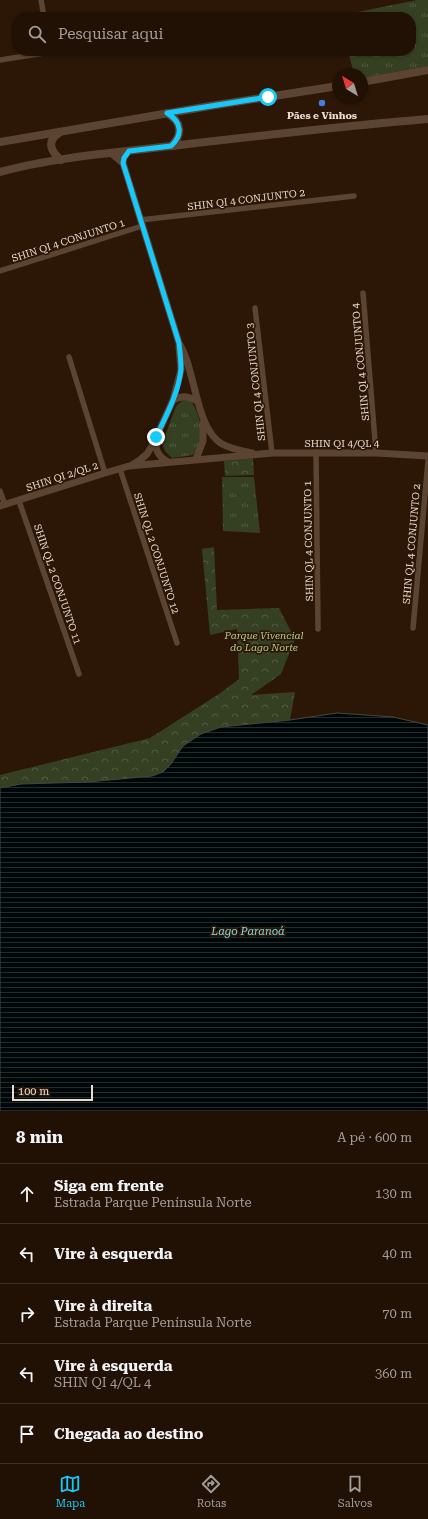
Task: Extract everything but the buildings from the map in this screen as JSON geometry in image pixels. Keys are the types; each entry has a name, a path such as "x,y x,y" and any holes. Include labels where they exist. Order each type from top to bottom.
{"main road":[{"path":"368,81 428,70"},
{"path":"0,142 167,113 332,87"},
{"path":"167,113 178,122 180,129 176,142 171,146"},
{"path":"0,172 61,160 129,151 351,125 428,119"},
{"path":"60,132 52,140 51,146 52,152 61,160"}],"street":[{"path":"41,0 43,12"},
{"path":"0,60 24,56"},
{"path":"111,154 123,163 124,158 129,151"},
{"name":"SHIN QI 4/QL 4","path":"123,163 179,343 188,364 203,417 211,434 222,444 256,454"},
{"name":"SHIN QI 4 CONJUNTO 2","path":"141,223 354,196"},
{"name":"SHIN QI 4 CONJUNTO 1","path":"0,271 141,223"},
{"name":"SHIN QI 4 CONJUNTO 4","path":"363,293 376,453"},
{"name":"SHIN QI 4 CONJUNTO 3","path":"256,308 272,454"},
{"name":"SHIN QI 4/QL 4","path":"156,437 173,400 181,370 179,343"},
{"path":"69,357 105,473"},
{"path":"173,400 183,396 189,396 198,402"},
{"path":"196,459 201,448 204,434 203,417"},
{"path":"156,437 156,450 160,458 168,462"},
{"name":"SHIN QI 2/QL 2","path":"2,506 129,466 144,457 156,437"},
{"name":"SHIN QI 4/QL 4","path":"168,462 241,457 256,454 316,452 428,456"},
{"name":"SHIN QL 4 CONJUNTO 1","path":"316,452 318,629"},
{"name":"SHIN QI 2/QL 2","path":"129,466 168,462"},
{"name":"SHIN QL 4 CONJUNTO 2","path":"412,628 428,462"},
{"name":"SHIN QL 2 CONJUNTO 12","path":"120,469 176,643"},
{"path":"0,490 2,506"},
{"name":"SHIN QL 2 CONJUNTO 11","path":"19,501 80,674"}],"green space":[{"path":"417,0 428,0 428,66 368,77 368,68 352,68 349,56 416,56 416,12 358,12"},
{"path":"183,400 190,400 197,413 200,427 199,441 193,455 172,458 165,451 162,444 176,406"},
{"path":"253,458 254,475 225,476 224,461"},
{"path":"222,477 254,477 260,533 223,531"},
{"name":"Parque Vivencial do Lago Norte","path":"214,547 217,610 279,608 295,639 281,674 251,695 295,692 290,720 221,727 201,734 183,746 171,765 163,772 152,776 88,782 21,784 0,788 0,775 150,738 219,694 239,679 237,629 210,635 202,549"}],"water":[{"name":"Lago Paranoá","path":"337,713 393,717 428,725 428,1111 0,1111 0,788 21,784 88,782 152,776 163,772 171,764 183,746 201,734 221,727 290,720"}],"place":[{"name":"Pães e Vinhos","path":"322,103"}],"route":[{"path":"156,437 173,400 181,370 179,343 123,163 124,158 129,151 171,146 176,142 180,129 178,122 167,113 268,97"}]}
